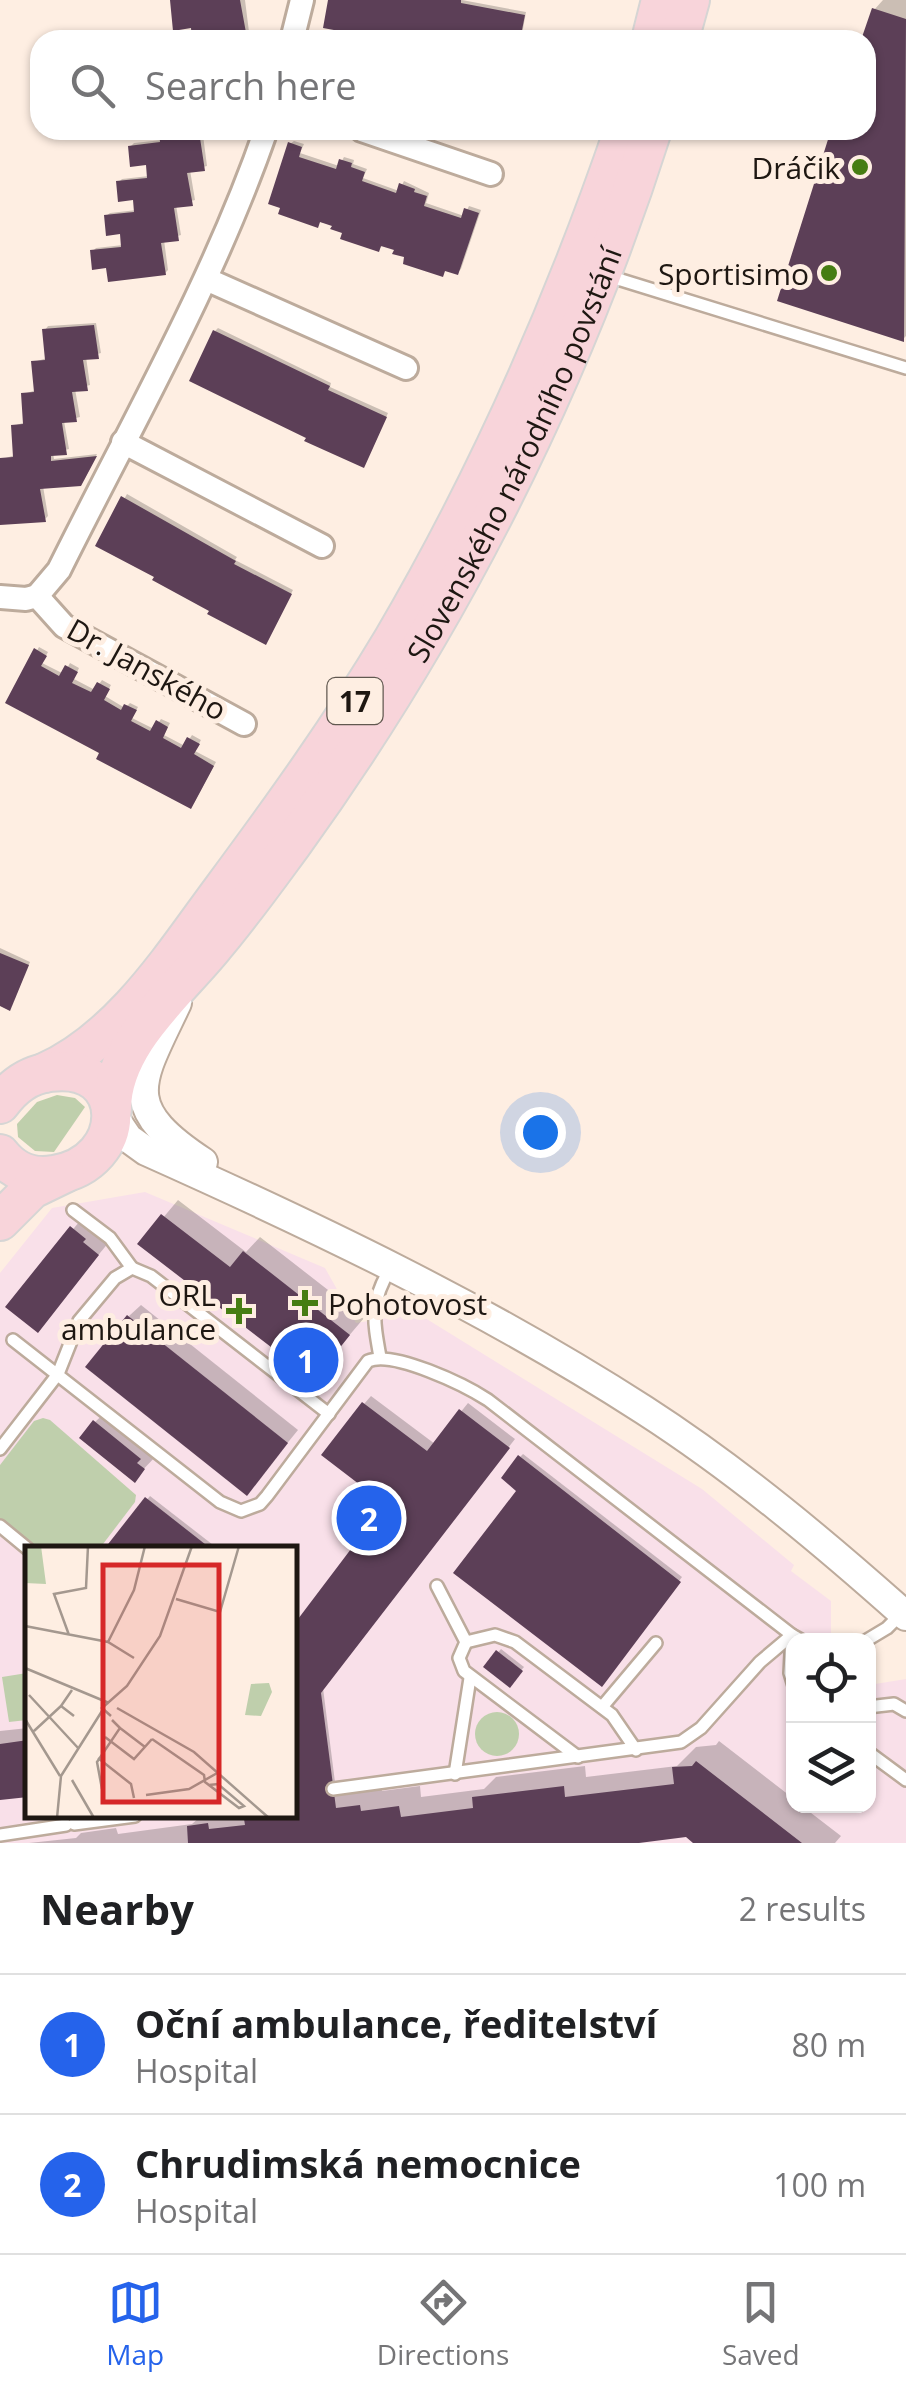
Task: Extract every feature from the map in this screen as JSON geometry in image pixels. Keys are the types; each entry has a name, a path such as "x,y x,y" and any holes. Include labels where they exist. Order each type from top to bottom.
{"main road":[{"path":"654,30 661,0"},
{"path":"682,30 690,0"},
{"name":"Slovenského národního povstání","path":"66,1172 86,1162 104,1146 116,1078 133,1044 264,882 340,778 428,636 498,506 560,378 621,140"},
{"name":"Slovenského národního povstání","path":"0,1104 19,1083 76,1055 131,1006 206,912 335,732 392,642 453,533 538,357 588,270 647,140"},
{"path":"44,1073 61,1071 87,1077 101,1087 112,1112"},
{"path":"0,1154 14,1168 28,1174 66,1172"},
{"path":"0,1221 32,1188 66,1172"}],"street":[{"path":"294,30 302,0"},
{"path":"36,596 58,570 206,279 262,140"},
{"path":"391,140 491,174"},
{"path":"206,279 406,368"},
{"path":"123,442 322,546"},
{"name":"Dr. Janského","path":"0,597 36,596 64,626 244,724"},
{"path":"190,975 146,1071 142,1093 145,1106 173,1141 275,1209"},
{"path":"0,1068 44,1073"},
{"path":"112,1112 128,1138 146,1151 390,1266 514,1332 646,1411 765,1496 904,1614"},
{"path":"66,1172 99,1162 126,1160 348,1246"}],"lane":[{"path":"588,270 906,368"},
{"path":"73,1210 110,1238 132,1268 151,1276 329,1414"},
{"path":"380,1358 372,1311 390,1266"},
{"path":"0,1449 58,1374 72,1330 115,1278 132,1268"},
{"path":"13,1340 220,1502 242,1511 260,1504 267,1496 368,1361 380,1358 458,1384 488,1400 790,1633"},
{"path":"0,1526 25,1547"},
{"path":"437,1586 466,1642"},
{"path":"876,1634 904,1614"},
{"path":"466,1642 495,1635 516,1642 602,1707 618,1722 636,1750"},
{"path":"466,1642 459,1658 464,1672 578,1757"},
{"path":"602,1707 656,1643"},
{"path":"333,1789 668,1746 690,1737 760,1662 786,1645"},
{"path":"455,1774 470,1678"},
{"path":"876,1707 894,1704 906,1712"},
{"path":"876,1758 906,1780"},
{"path":"0,1835 120,1818"}],"shaded area":[{"path":"145,1192 325,1268 356,1323 417,1313 702,1489 794,1565 791,1571 831,1601 831,1633 786,1633 786,1813 876,1813 876,1684 906,1679 906,1843 0,1843 0,1273 52,1208"}],"green space":[{"path":"57,1095 75,1098 85,1107 54,1152 35,1151 18,1137 17,1124 37,1102"},
{"path":"50,1420 136,1495 135,1502 102,1546 35,1546 0,1518 0,1465 34,1421"},
{"path":"25,1673 25,1720 9,1722 2,1677"},
{"path":"497,1712 513,1718 519,1734 513,1750 497,1756 481,1750 475,1734 481,1718"}],"building":[{"path":"170,0 240,0 246,30 173,30"},
{"path":"328,0 461,0 525,15 522,30 323,28"},
{"path":"872,8 906,19 904,342 777,301 828,140 876,140 876,30 864,30"},
{"path":"200,140 205,171 187,173 193,206 174,208 179,241 161,243 166,275 108,282 106,268 92,270 90,250 121,247 120,234 106,236 104,215 134,212 133,200 118,202 116,181 147,178 146,165 130,167 128,146"},
{"path":"288,142 302,147 299,157 336,169 339,159 352,163 351,167 365,172 362,181 396,193 399,183 415,189 414,192 427,196 424,206 461,218 464,208 479,213 458,275 445,271 443,277 403,264 404,257 392,254 394,250 381,246 379,252 340,239 342,233 330,229 332,226 320,222 318,228 278,214 280,208 268,204"},
{"path":"94,325 99,359 83,360 88,391 72,392 77,422 62,423 67,455 51,456 51,461 97,456 81,486 40,489 46,522 0,525 0,458 13,457 11,425 23,424 21,393 34,392 31,361 45,360 42,329"},
{"path":"213,330 387,417 364,468 189,381"},
{"path":"121,496 292,594 266,645 95,546"},
{"path":"34,648 47,656 41,666 59,676 65,665 78,672 72,683 91,692 97,682 110,689 104,700 121,710 124,704 137,710 131,721 150,731 156,720 168,727 163,738 181,748 187,737 200,744 194,754 214,766 191,809 96,759 99,753 5,703"},
{"path":"0,953 29,965 10,1011 0,1006"},
{"path":"161,1214 230,1267 243,1251 350,1335 314,1380 137,1244"},
{"path":"70,1226 99,1255 38,1333 5,1307"},
{"path":"127,1315 288,1443 247,1496 85,1367"},
{"path":"362,1402 427,1451 459,1409 510,1448 321,1693 336,1808 360,1805 361,1811 399,1806 401,1817 473,1808 472,1797 564,1786 565,1797 674,1784 672,1767 692,1766 696,1761 802,1843 693,1843 686,1837 639,1843 188,1843 187,1826 208,1823 209,1829 245,1825 244,1819 298,1818 298,1619 385,1504 321,1455"},
{"path":"93,1420 141,1459 137,1463 145,1469 135,1483 79,1438"},
{"path":"518,1455 681,1582 602,1687 453,1573 516,1491 501,1478"},
{"path":"145,1497 207,1546 107,1546"},
{"path":"496,1650 523,1671 510,1688 483,1667"},
{"path":"25,1740 25,1797 0,1800 0,1744"}],"place":[{"name":"Dráčik","path":"860,167"},
{"name":"Sportisimo","path":"829,273"},
{"name":"Pohotovost","path":"305,1303"},
{"name":"ORL ambulance","path":"239,1311"},
{"name":"Oční ambulance, ředitelství","path":"306,1360"},
{"name":"Chrudimská nemocnice","path":"369,1518"}]}
